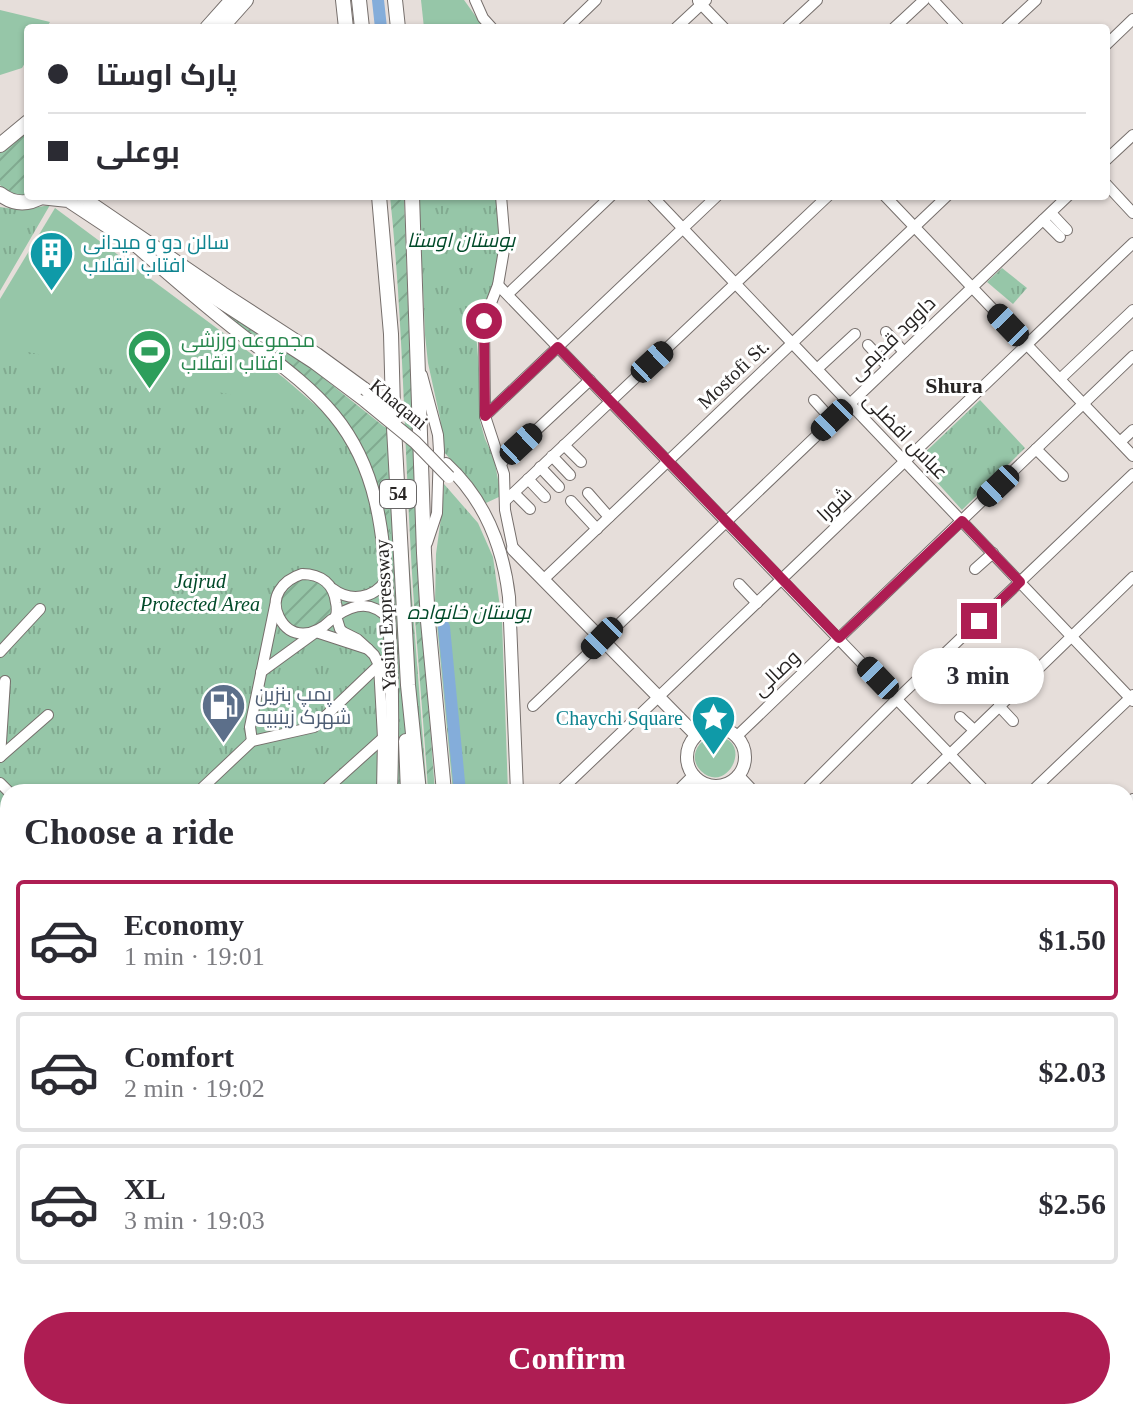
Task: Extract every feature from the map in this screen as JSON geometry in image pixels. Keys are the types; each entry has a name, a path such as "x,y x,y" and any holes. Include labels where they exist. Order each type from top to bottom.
{"highway":[{"path":"211,24 232,0"},
{"path":"225,24 246,0"},
{"path":"343,0 346,24"},
{"path":"359,0 362,24"},
{"path":"395,0 398,24"},
{"path":"0,145 24,125"},
{"path":"3,199 23,203 32,200"},
{"path":"370,200 373,226 383,248"},
{"name":"Yasini Expressway","path":"379,200 391,334 408,685 418,784"},
{"name":"54","path":"412,200 424,553 443,784"},
{"path":"408,685 408,784"}],"main road":[{"name":"Khaqani","path":"72,200 194,285 402,420 447,470 467,487 479,504 499,547 505,570 519,784"},
{"name":"Khaqani","path":"72,200 317,354 365,395"},
{"path":"136,246 195,298 297,378 337,419 357,450 371,481 380,517 393,700 391,784"},
{"name":"Khaqani","path":"447,470 478,517 494,548 501,571 511,784"},
{"path":"513,549 518,623 519,784"},
{"path":"513,549 696,735"},
{"path":"707,784 689,769 687,751 696,735 712,727 737,736 745,753 736,778 721,784"},
{"path":"686,784 694,776"},
{"path":"736,778 740,784"},
{"path":"736,778 743,784"}],"street":[{"path":"571,24 596,0"},
{"path":"791,24 817,0"},
{"path":"898,24 924,0"},
{"path":"933,0 955,24"},
{"path":"1010,24 1036,0"},
{"path":"680,24 701,1 721,24"},
{"path":"478,2 488,24"},
{"path":"1110,41 1133,19"},
{"path":"1110,156 1133,135"},
{"path":"1110,188 1133,213"},
{"path":"501,200 505,244 498,285 484,321 485,416 504,474 507,524 513,549"},
{"path":"508,294 607,200"},
{"name":"عباس افضلی","path":"656,200 1132,698"},
{"path":"485,416 713,200"},
{"path":"505,501 824,200"},
{"path":"889,200 1133,456"},
{"name":"Mostofi St.","path":"544,579 943,200"},
{"name":"داوود قدیمی","path":"533,706 1064,200"},
{"path":"1047,216 1064,234"},
{"name":"شورا","path":"567,784 1133,243"},
{"path":"498,285 979,784"},
{"path":"1060,379 1133,310"},
{"path":"886,332 904,352"},
{"path":"817,369 855,334"},
{"path":"868,345 888,367"},
{"name":"وصالی","path":"737,736 1133,356"},
{"path":"501,463 590,380"},
{"path":"814,400 832,420"},
{"path":"1120,442 1133,430"},
{"path":"564,445 581,462"},
{"path":"1036,449 1063,476"},
{"path":"552,456 570,475"},
{"path":"540,467 559,487"},
{"path":"812,784 1133,474"},
{"path":"528,479 545,497"},
{"path":"514,493 530,509"},
{"path":"588,493 609,517"},
{"path":"571,501 597,529"},
{"path":"975,569 993,553"},
{"path":"252,741 250,727 261,672 278,591 284,583 292,577 312,574 349,597 378,591 386,580"},
{"path":"919,784 1133,577"},
{"path":"739,584 757,603"},
{"path":"330,587 340,629 368,649 379,665 382,784"},
{"path":"276,605 280,620 287,628 306,634 316,632 368,649"},
{"path":"261,672 350,608 373,606 389,619"},
{"path":"0,652 40,609"},
{"path":"206,784 252,741 314,727 379,665"},
{"path":"0,757 5,681"},
{"path":"1040,784 1132,698"},
{"path":"999,706 1013,721"},
{"path":"0,757 48,715"},
{"path":"960,717 974,730"},
{"path":"332,784 383,738"}],"green space":[{"path":"421,0 464,0 481,24 424,24"},
{"path":"0,10 50,22 24,24 24,65 0,75"},
{"path":"24,131 24,196 9,193 0,185 0,151"},
{"path":"390,200 404,200 417,552 434,784 427,784"},
{"name":"بوستان اوستا","path":"419,200 496,200 500,258 476,333 480,421 494,458 501,496 486,503 443,451 425,335"},
{"path":"50,205 0,291 0,207 21,210"},
{"name":"مجموعه ورزشی آفتاب انقلاب","path":"55,208 284,378 335,422 0,491 0,299"},
{"path":"1002,268 1027,288 1013,304 987,282"},
{"path":"174,277 307,365 387,429 404,784 395,784 384,520 353,435"},
{"name":"Jajrud Protected Area","path":"0,346 399,430 426,784 0,784"},
{"path":"980,400 1025,448 962,510 917,460"},
{"name":"بوستان خانواده","path":"444,484 478,523 493,557 502,621 508,784 452,784 435,604 436,554"},
{"path":"306,579 323,587 331,604 323,621 306,629 289,621 281,604 289,587"},
{"path":"712,736 726,739 733,745 735,754 734,763 728,771 711,777 697,766 695,756 698,746"}],"waterway":[{"path":"378,0 381,24"},
{"path":"444,627 459,784"}],"place":[{"name":"سالن دو و میدانی افتاب انقلاب","path":"52,292"},
{"name":"مجموعه ورزشی آفتاب انقلاب","path":"150,391"},
{"name":"پمپ بنزین شهرک زینبیه","path":"224,745"},
{"name":"Chaychi Square","path":"714,757"}],"district":[{"name":"Shura","path":"954,385"}],"route":[{"path":"484,321 485,416 558,347 839,638 962,521 1020,582 979,621"}]}
